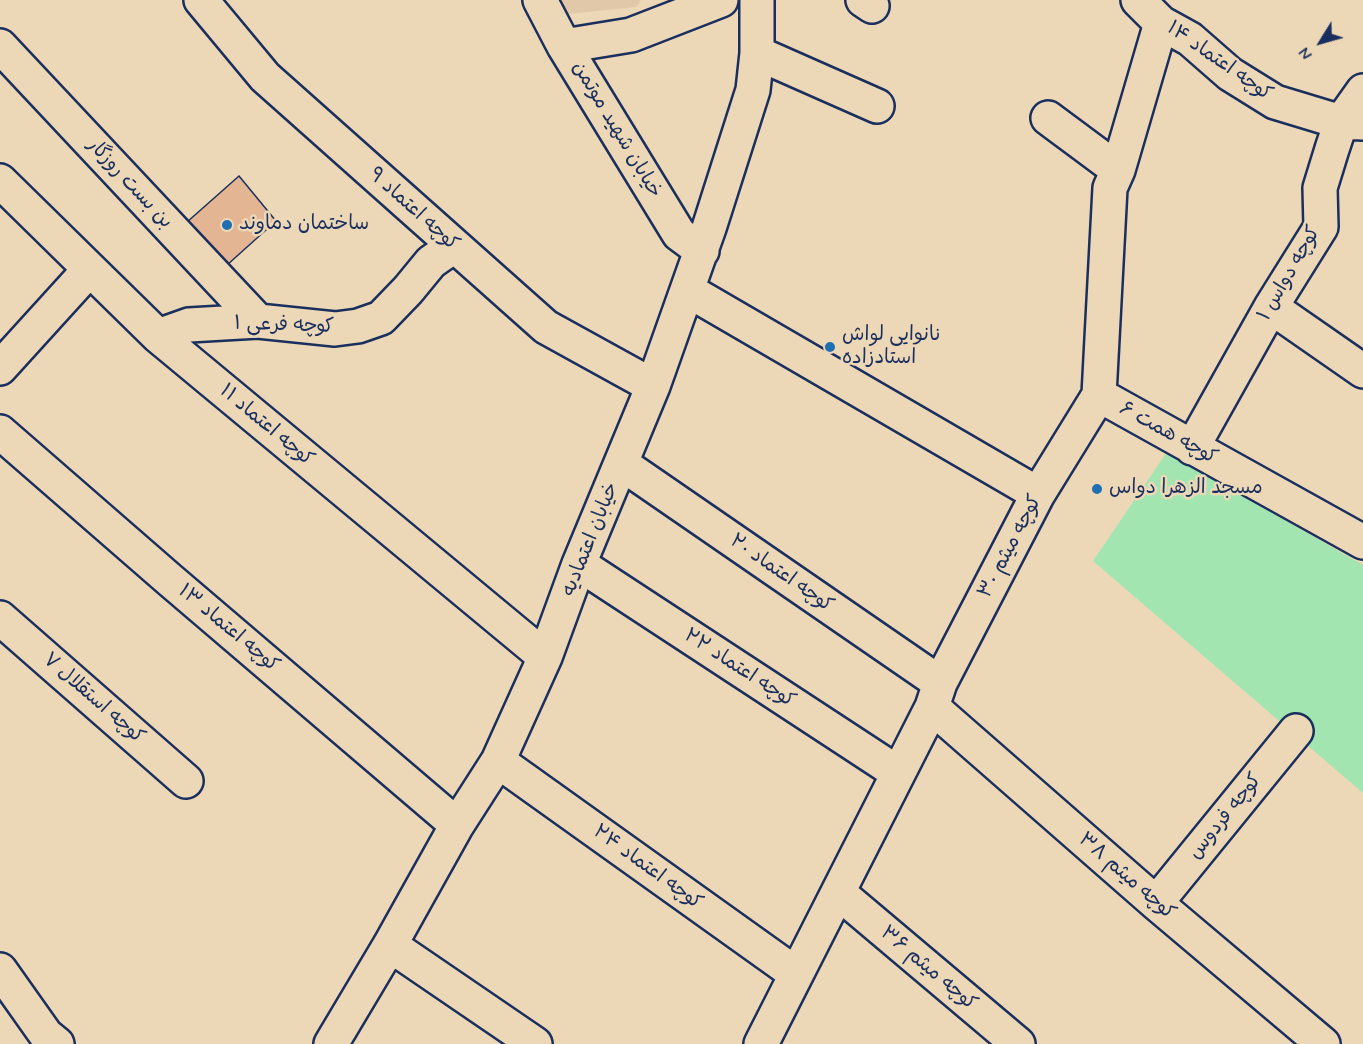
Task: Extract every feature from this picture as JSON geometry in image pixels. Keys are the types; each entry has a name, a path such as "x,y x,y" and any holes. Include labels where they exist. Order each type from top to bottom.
{"street":[{"name":"کوچه اعتماد ۹","path":"201,0 265,77 546,327 653,386"},
{"name":"خیابان شهید موتمن","path":"540,0 574,45 679,234 706,239"},
{"path":"574,45 631,35 721,0"},
{"name":"خیابان اعتمادیه","path":"331,1044 457,825 498,761 545,657 579,564 653,386 706,239 753,90 757,53 757,0"},
{"name":"کوچه اعتماد ۱۴","path":"1138,0 1161,23 1190,39 1230,74 1275,102 1352,122"},
{"name":"کوچه میثم ۳۰","path":"761,1044 1038,494 1099,395 1110,188 1118,170 1161,23"},
{"name":"بن بست روزگار","path":"0,46 258,321"},
{"path":"757,53 876,106"},
{"name":"کوچه دواس ۱","path":"1192,448 1271,307 1321,227 1320,188 1352,122 1363,92"},
{"path":"1048,118 1118,170"},
{"name":"کوچه اعتماد ۱۱","path":"0,181 158,336 545,657"},
{"name":"کوچه فرعی ۱","path":"158,336 189,325 258,321 335,329 358,326 381,318 431,262 454,246"},
{"path":"0,368 89,270"},
{"path":"688,291 1038,494"},
{"path":"1271,307 1363,371"},
{"name":"کوچه همت ۶","path":"1099,395 1363,542"},
{"name":"کوچه اعتماد ۱۳","path":"0,432 457,825"},
{"name":"کوچه اعتماد ۲۰","path":"622,464 936,695"},
{"name":"کوچه اعتماد ۲۲","path":"579,564 898,773"},
{"name":"کوچه استقلال ۷","path":"0,618 186,781"},
{"name":"کوچه میثم ۳۸","path":"936,695 1156,903 1323,1044"},
{"name":"کوچه فردوس","path":"1156,903 1296,731"},
{"name":"کوچه اعتماد ۲۴","path":"498,761 796,974"},
{"name":"کوچه میثم ۳۶","path":"838,893 1018,1044"},
{"path":"390,945 535,1044"},
{"path":"0,970 52,1039"}],"shaded area":[{"path":"560,0 641,0 636,7 568,14"}],"green space":[{"path":"1167,452 1363,565 1363,793 1093,561"}],"building":[{"name":"ساختمان دماوند","path":"239,176 276,221 217,274 178,230"}],"place":[{"name":"ساختمان دماوند","path":"227,225"},
{"name":"نانوایی لواش استادزاده","path":"830,347"},
{"name":"مسجد الزهرا دواس","path":"1097,489"}]}
